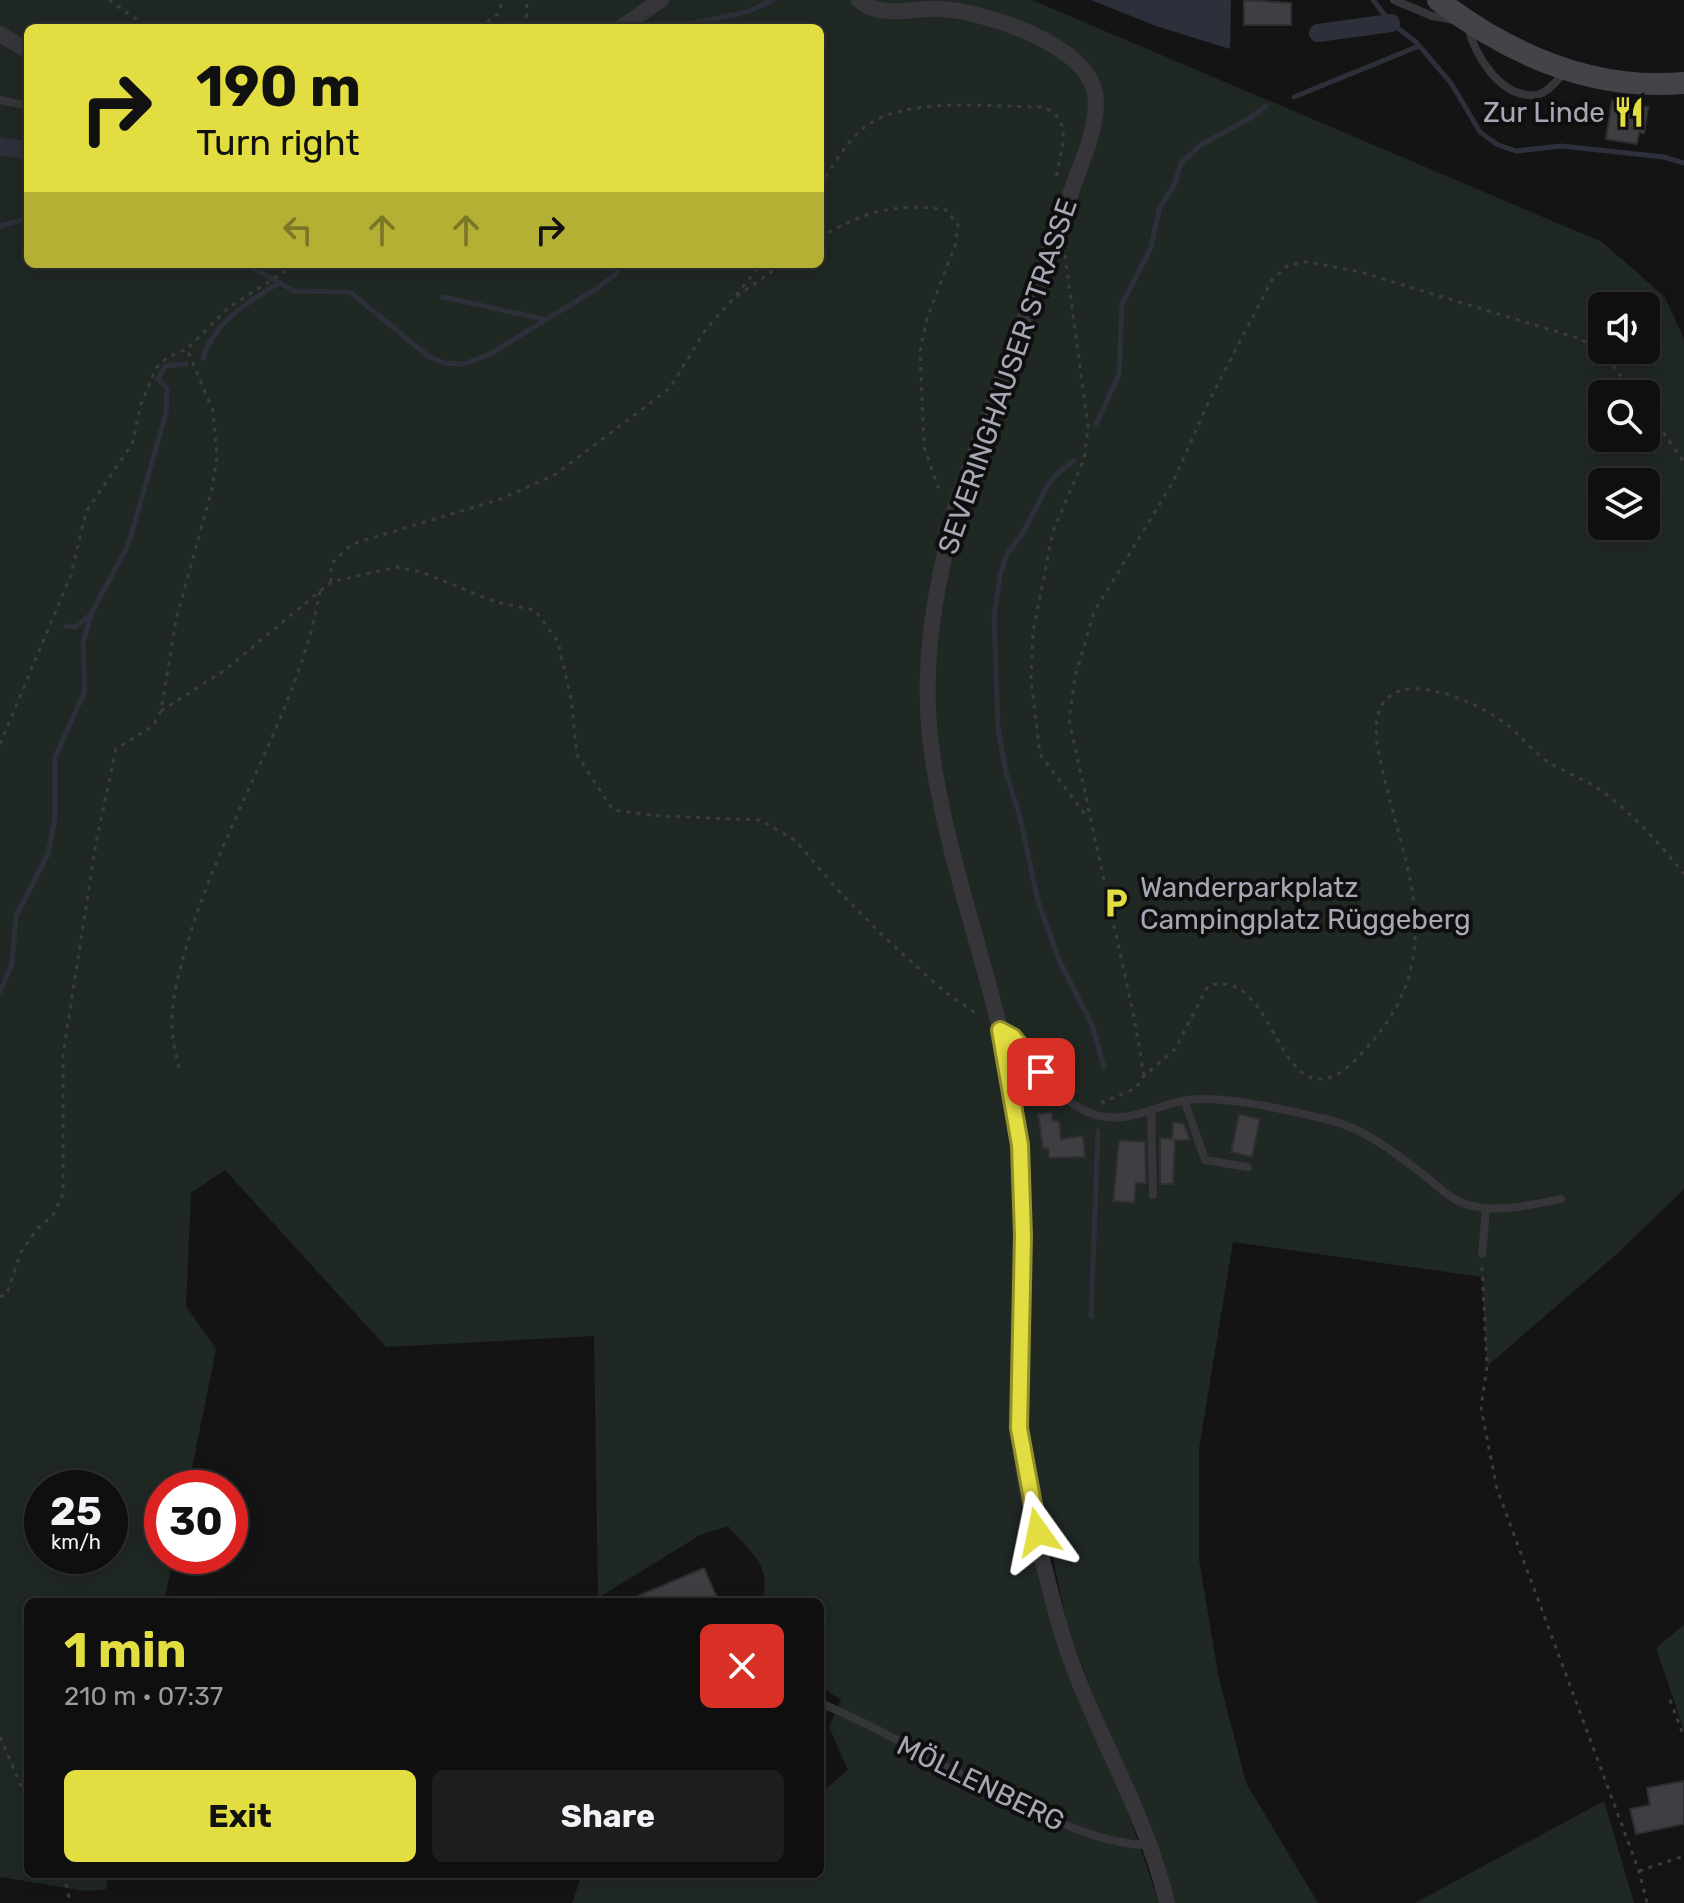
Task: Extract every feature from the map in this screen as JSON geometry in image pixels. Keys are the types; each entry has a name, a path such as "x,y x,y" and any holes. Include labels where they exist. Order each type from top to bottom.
{"main road":[{"path":"1438,0 1467,22 1515,49 1567,70 1630,84 1684,83"}],"street":[{"path":"626,24 661,0"},
{"name":"SEVERINGHAUSER STRASSE","path":"859,0 876,9 941,9 979,15 1021,29 1055,47 1083,68 1093,87 1094,121 1059,228 957,501 942,562 931,629 927,687 939,797 1000,1030 1020,1145 1023,1236 1019,1428 1028,1487 1063,1636 1095,1722 1148,1845 1167,1903"},
{"path":"0,34 24,49"}],"lane":[{"path":"1394,0 1432,16 1467,22 1471,43 1482,65 1517,91 1535,95 1548,89 1567,70"},
{"path":"0,100 24,105"},
{"path":"1000,1030 1013,1037 1027,1052 1063,1099 1088,1112 1114,1119 1202,1098 1331,1120 1365,1132 1462,1203 1486,1209 1509,1209 1561,1199"},
{"path":"1185,1102 1205,1160 1248,1167"},
{"path":"1151,1110 1153,1195"},
{"path":"1482,1254 1486,1209"},
{"name":"MÖLLENBERG","path":"824,1705 980,1787 1073,1828 1114,1843 1148,1845"}],"path":[{"path":"109,0 143,24"},
{"path":"484,24 498,14 503,0"},
{"path":"526,24 527,0"},
{"path":"824,179 858,132 880,116 922,107 1041,107 1051,110 1061,119 1065,133 1056,178 1057,190"},
{"path":"824,236 865,215 915,205 946,210 958,225 955,246 927,318 920,351 924,447 938,487 957,501"},
{"path":"1059,228 1076,321 1088,427 1084,459 1053,531 1033,632 1031,680 1040,754 1090,820"},
{"path":"1144,1076 1069,720 1084,638 1094,612 1173,482 1210,399 1272,280 1288,265 1307,262 1360,272 1581,339 1603,354 1624,380"},
{"path":"0,744 71,575 86,512 132,444 141,404 156,368 168,357 187,349 228,308 262,284 293,268"},
{"path":"331,582 331,564 352,544 501,499 556,474 577,459 670,388 706,329 758,268"},
{"path":"732,300 776,268"},
{"path":"0,1297 7,1293 21,1252 36,1230 53,1215 63,1194 63,1055 96,843 116,749 153,726 161,711 176,620 209,504 217,457 213,411 187,349"},
{"path":"1660,428 1684,462"},
{"path":"161,711 225,670 331,582 397,567 421,572 496,602 535,610 558,642 571,699 577,755 613,810 661,816 760,820 795,840 884,937 945,992 1000,1030"},
{"path":"179,1068 172,1026 180,968 214,868 296,673 316,615 320,591"},
{"path":"1088,1112 1136,1088 1144,1076 1175,1049 1208,986 1222,982 1240,987 1301,1072 1319,1080 1335,1076 1372,1043 1409,977 1417,944 1416,907 1382,773 1377,718 1393,696 1414,687 1444,692 1482,708 1504,722 1548,762 1596,788 1616,803 1684,874"},
{"path":"1482,1254 1487,1366 1481,1408 1497,1489 1639,1871 1647,1903"},
{"path":"1670,1700 1684,1737"},
{"path":"0,1737 24,1793"},
{"path":"1639,1871 1684,1856"},
{"path":"65,1878 70,1903"}],"shaded area":[{"path":"0,0 1032,0 1602,242 1659,292 1588,292 1588,364 1660,364 1660,293 1665,297 1684,339 1684,1189 1617,1254 1487,1366 1482,1277 1233,1242 1199,1448 1199,1560 1218,1674 1246,1783 1318,1903 1173,1903 1068,1629 1025,1425 1032,1228 1025,1112 1016,1061 999,1058 1012,1143 1015,1319 1030,1525 1159,1903 572,1903 581,1878 824,1878 824,1791 848,1770 829,1727 841,1700 824,1689 824,1598 762,1598 765,1578 762,1569 728,1526 700,1535 598,1598 594,1336 386,1347 225,1170 191,1193 186,1306 216,1349 192,1470 144,1470 144,1574 170,1574 165,1598 24,1598 24,1878 108,1878 106,1889 86,1891 0,1877"},
{"path":"1091,0 1231,0 1230,49 1156,26"},
{"path":"1684,1625 1684,1730 1656,1648"},
{"path":"1604,1801 1634,1903 1415,1903"}],"building":[{"path":"1244,0 1291,3 1291,25 1244,25"},
{"path":"1612,101 1648,107 1644,133 1639,132 1637,144 1606,139"},
{"path":"1052,1112 1053,1121 1059,1121 1061,1139 1083,1136 1085,1157 1049,1158 1048,1148 1043,1149 1038,1114"},
{"path":"1239,1114 1260,1119 1252,1157 1231,1152"},
{"path":"1173,1122 1184,1124 1190,1140 1175,1140 1173,1184 1160,1184 1160,1138 1172,1139"},
{"path":"1119,1140 1145,1142 1146,1183 1136,1183 1134,1203 1113,1201"},
{"path":"704,1568 717,1598 633,1598"},
{"path":"1684,1781 1684,1824 1636,1834 1630,1809 1650,1805 1647,1788"}],"waterway":[{"path":"688,24 747,12 773,0"},
{"path":"1373,0 1391,23 1416,42 1451,83 1480,132 1498,145 1516,151 1561,146 1664,157 1684,163"},
{"path":"1318,33 1391,23"},
{"path":"1294,97 1419,46"},
{"path":"1096,424 1119,375 1122,304 1150,250 1160,207 1174,186 1181,163 1201,145 1266,106"},
{"path":"0,147 24,150"},
{"path":"0,226 24,219"},
{"path":"253,268 294,291 350,292 428,356 444,363 463,364 488,355 593,291 616,274 619,268"},
{"path":"203,358 215,333 224,323 280,282"},
{"path":"443,297 543,319"},
{"path":"0,992 12,964 16,916 48,854 55,818 55,757 85,691 83,643 92,612 127,547 166,413 167,388 158,379 165,366 186,364"},
{"path":"1074,461 1057,474 1047,487 1022,534 1007,554 1000,575 994,616 998,727 1006,773 1020,817 1038,901 1059,960 1092,1025 1104,1067"},
{"path":"66,626 75,627 89,616"},
{"path":"1091,1316 1098,1131"}],"place":[{"name":"Zur Linde","path":"1629,112"},
{"name":"Wanderparkplatz Campingplatz Rüggeberg","path":"1116,903"}],"route":[{"path":"1038,1532 1019,1428 1023,1236 1020,1145 1000,1030 1013,1037 1041,1072"}]}
